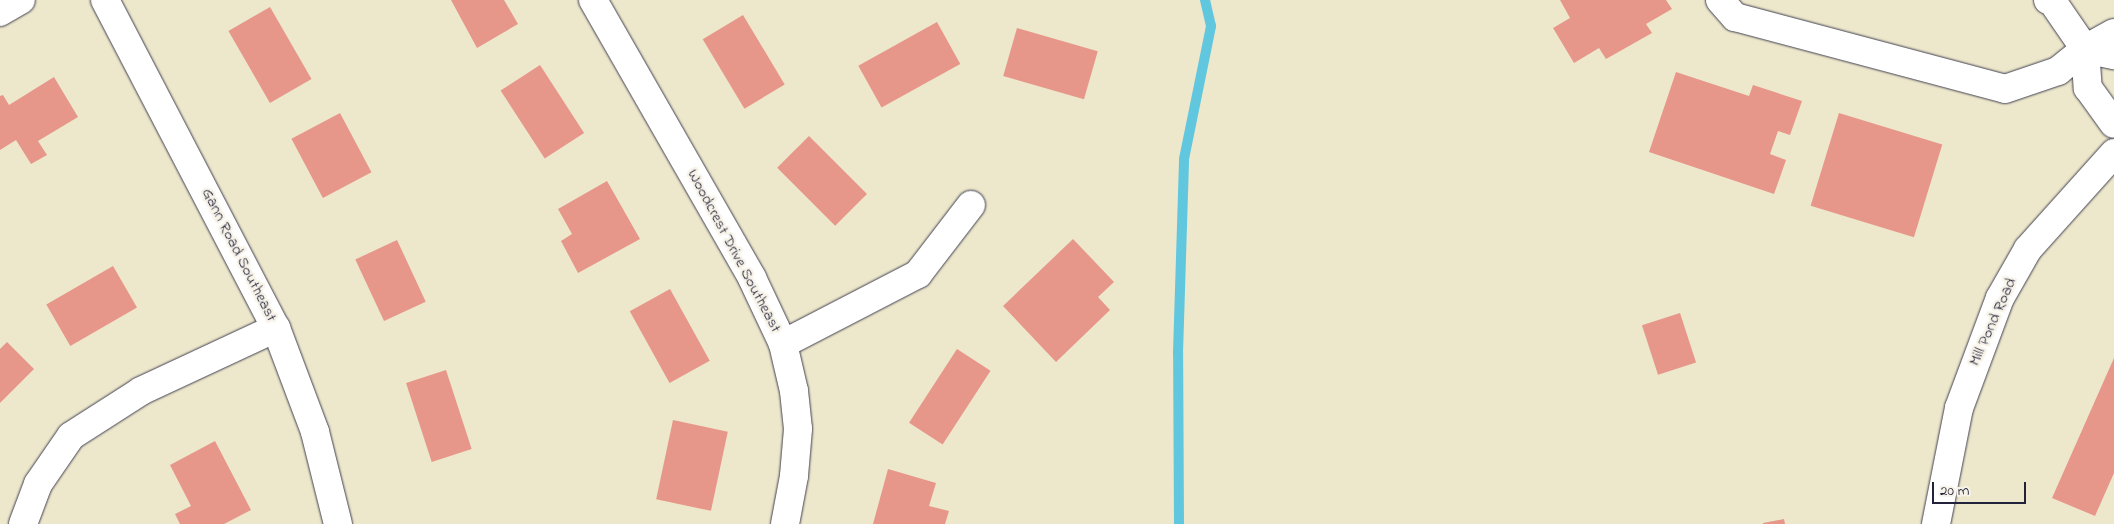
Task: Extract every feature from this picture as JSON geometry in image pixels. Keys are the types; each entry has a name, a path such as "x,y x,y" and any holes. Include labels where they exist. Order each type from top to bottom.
{"street":[{"path":"0,12 21,0"},
{"name":"Gann Road Southeast","path":"105,0 276,328 315,432 338,524"},
{"name":"Woodcrest Drive Southeast","path":"593,0 752,278 784,344 794,391 798,429 794,476 785,524"},
{"path":"1720,0 1735,17 2005,89 2058,71 2085,49 2114,33"},
{"path":"2048,0 2052,1 2085,49 2088,88 2114,124"},
{"path":"2085,49 2114,55"},
{"name":"Mill Pond Road","path":"1936,524 1959,408 2000,298 2028,249 2114,153"},
{"path":"784,344 918,274 971,205"},
{"path":"23,524 38,484 71,436 141,391 276,328"}],"building":[{"path":"451,0 504,0 518,24 477,48"},
{"path":"1560,0 1666,0 1672,9 1646,24 1652,33 1606,59 1599,48 1574,63 1553,28 1570,18"},
{"path":"270,7 312,79 270,103 228,31"},
{"path":"743,15 785,84 744,109 703,39"},
{"path":"937,22 960,64 882,108 858,66"},
{"path":"1017,28 1098,51 1084,99 1003,76"},
{"path":"540,65 584,133 545,159 501,91"},
{"path":"1676,72 1749,96 1753,85 1802,101 1790,135 1778,131 1770,154 1786,160 1774,194 1649,152"},
{"path":"54,77 78,117 38,141 47,155 31,164 16,140 0,150 0,96 3,95 9,105"},
{"path":"340,113 371,172 323,198 291,139"},
{"path":"1839,113 1942,145 1914,237 1811,206"},
{"path":"809,136 867,194 835,226 777,168"},
{"path":"607,181 640,239 578,273 561,241 572,234 558,209"},
{"path":"1073,239 1114,282 1098,297 1110,310 1056,362 1003,306"},
{"path":"397,240 426,302 384,321 355,259"},
{"path":"113,266 137,308 70,346 46,304"},
{"path":"670,289 710,361 670,383 630,311"},
{"path":"1680,313 1696,362 1658,375 1642,325"},
{"path":"7,342 34,369 0,403 0,349"},
{"path":"957,349 991,371 943,445 909,423"},
{"path":"2114,358 2114,473 2095,516 2052,498"},
{"path":"446,370 472,449 432,462 406,383"},
{"path":"673,420 728,432 711,511 656,499"},
{"path":"215,441 251,510 224,524 180,524 175,514 191,506 170,465"},
{"path":"888,469 936,483 929,506 949,511 945,524 873,524"},
{"path":"1784,519 1785,524 1763,524 1763,523"}],"waterway":[{"path":"1179,524 1178,353 1184,159 1211,26 1205,0"}]}
